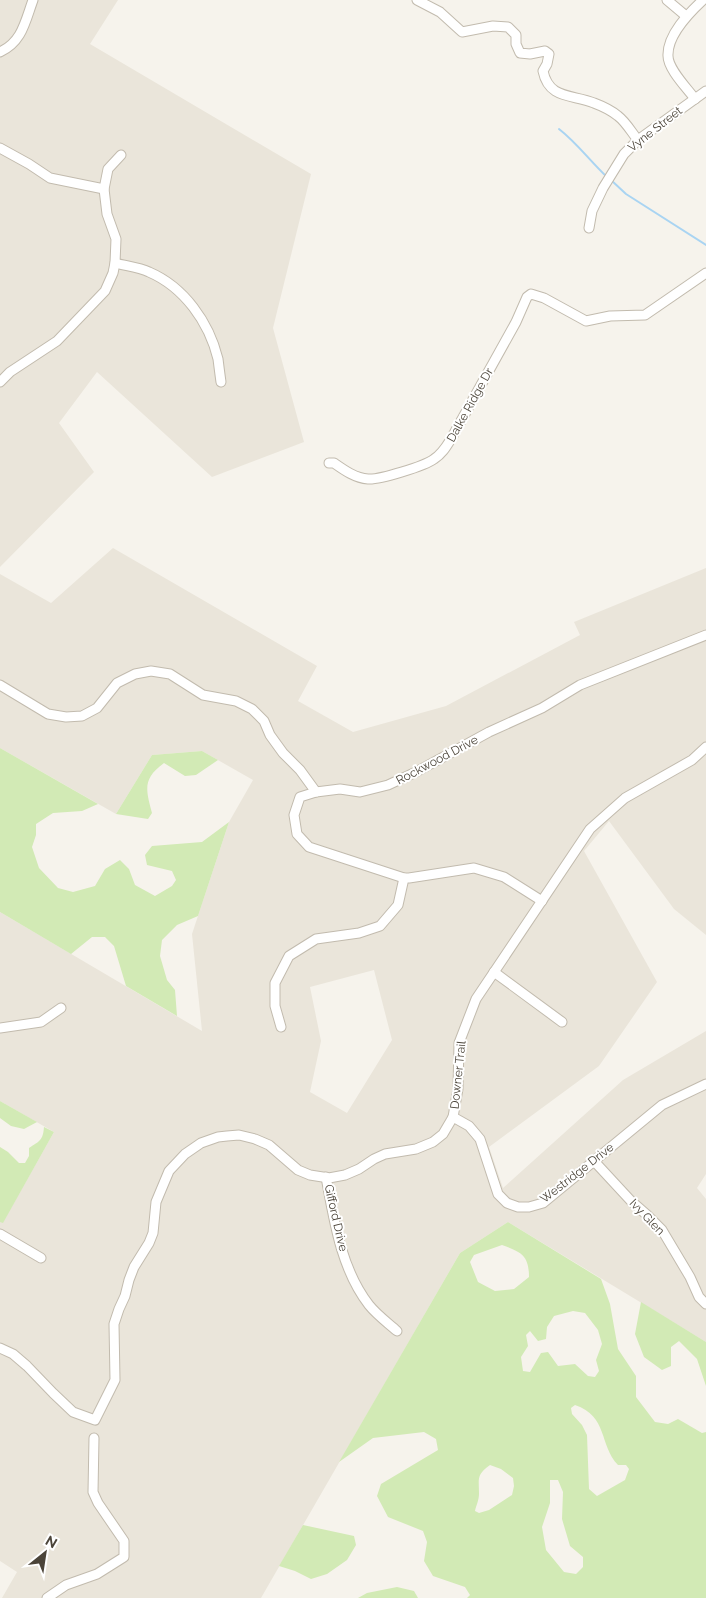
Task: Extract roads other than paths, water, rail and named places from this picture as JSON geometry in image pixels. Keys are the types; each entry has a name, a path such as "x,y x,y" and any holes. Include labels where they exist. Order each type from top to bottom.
{"street":[{"path":"0,52 12,46 19,36 34,0"},
{"path":"417,0 440,12 462,32 493,26 508,27 516,35 516,44 520,53 545,52 549,54 543,71 545,80 552,88 562,95 594,103 619,116 638,140"},
{"path":"667,0 686,16"},
{"path":"695,99 675,73 668,57 670,43 686,16 703,0"},
{"name":"Vyne Street","path":"589,228 592,211 603,188 624,154 638,140 706,91"},
{"path":"0,148 50,178 104,189"},
{"path":"0,382 10,372 58,341 104,291 113,273 116,239 107,214 104,189 108,169 121,155"},
{"path":"115,263 148,271 168,282 186,298 199,314 210,335 218,359 221,382"},
{"name":"Dalke Ridge Dr","path":"329,463 334,462 357,476 370,480 408,471 433,461 443,452 452,439 516,322 527,297 531,294 544,298 586,320 610,316 645,315 706,273"},
{"name":"Rockwood Drive","path":"542,901 504,877 474,868 404,878 310,847 297,834 294,815 300,797 316,792 340,789 360,792 388,785 489,732 542,708 580,685 706,635"},
{"path":"0,685 48,714 66,717 82,716 97,708 117,683 135,674 151,671 170,674 203,695 236,701 252,709 264,721 270,735 283,754 300,770 316,792"},
{"name":"Downer Trail","path":"0,1348 13,1354 27,1366 73,1412 95,1420 115,1380 114,1324 119,1309 134,1267 153,1233 156,1202 168,1171 185,1154 201,1143 218,1137 238,1135 269,1145 298,1170 310,1175 326,1177 345,1175 359,1170 374,1159 385,1154 416,1149 433,1142 443,1134 453,1117 458,1089 459,1043 476,1000 590,828 625,798 692,760 706,747"},
{"path":"281,1027 275,1006 275,983 289,956 316,939 359,934 380,926 398,904 404,878"},
{"path":"494,972 562,1022"},
{"path":"0,1028 41,1022 61,1008"},
{"name":"Westridge Drive","path":"453,1117 469,1126 480,1139 498,1194 507,1203 529,1208 543,1203 662,1105 706,1084"},
{"name":"Ivy Glen","path":"594,1161 631,1201 662,1230 690,1277 699,1297 706,1304"},
{"name":"Gifford Drive","path":"326,1177 335,1225 355,1282 370,1306 397,1331"},
{"path":"0,1234 41,1258"},
{"path":"47,1598 66,1585 97,1574 124,1557 124,1541 98,1503 93,1492 94,1438"}],"waterway":[{"path":"559,129 607,177"},
{"path":"611,180 626,194 706,245"}]}
